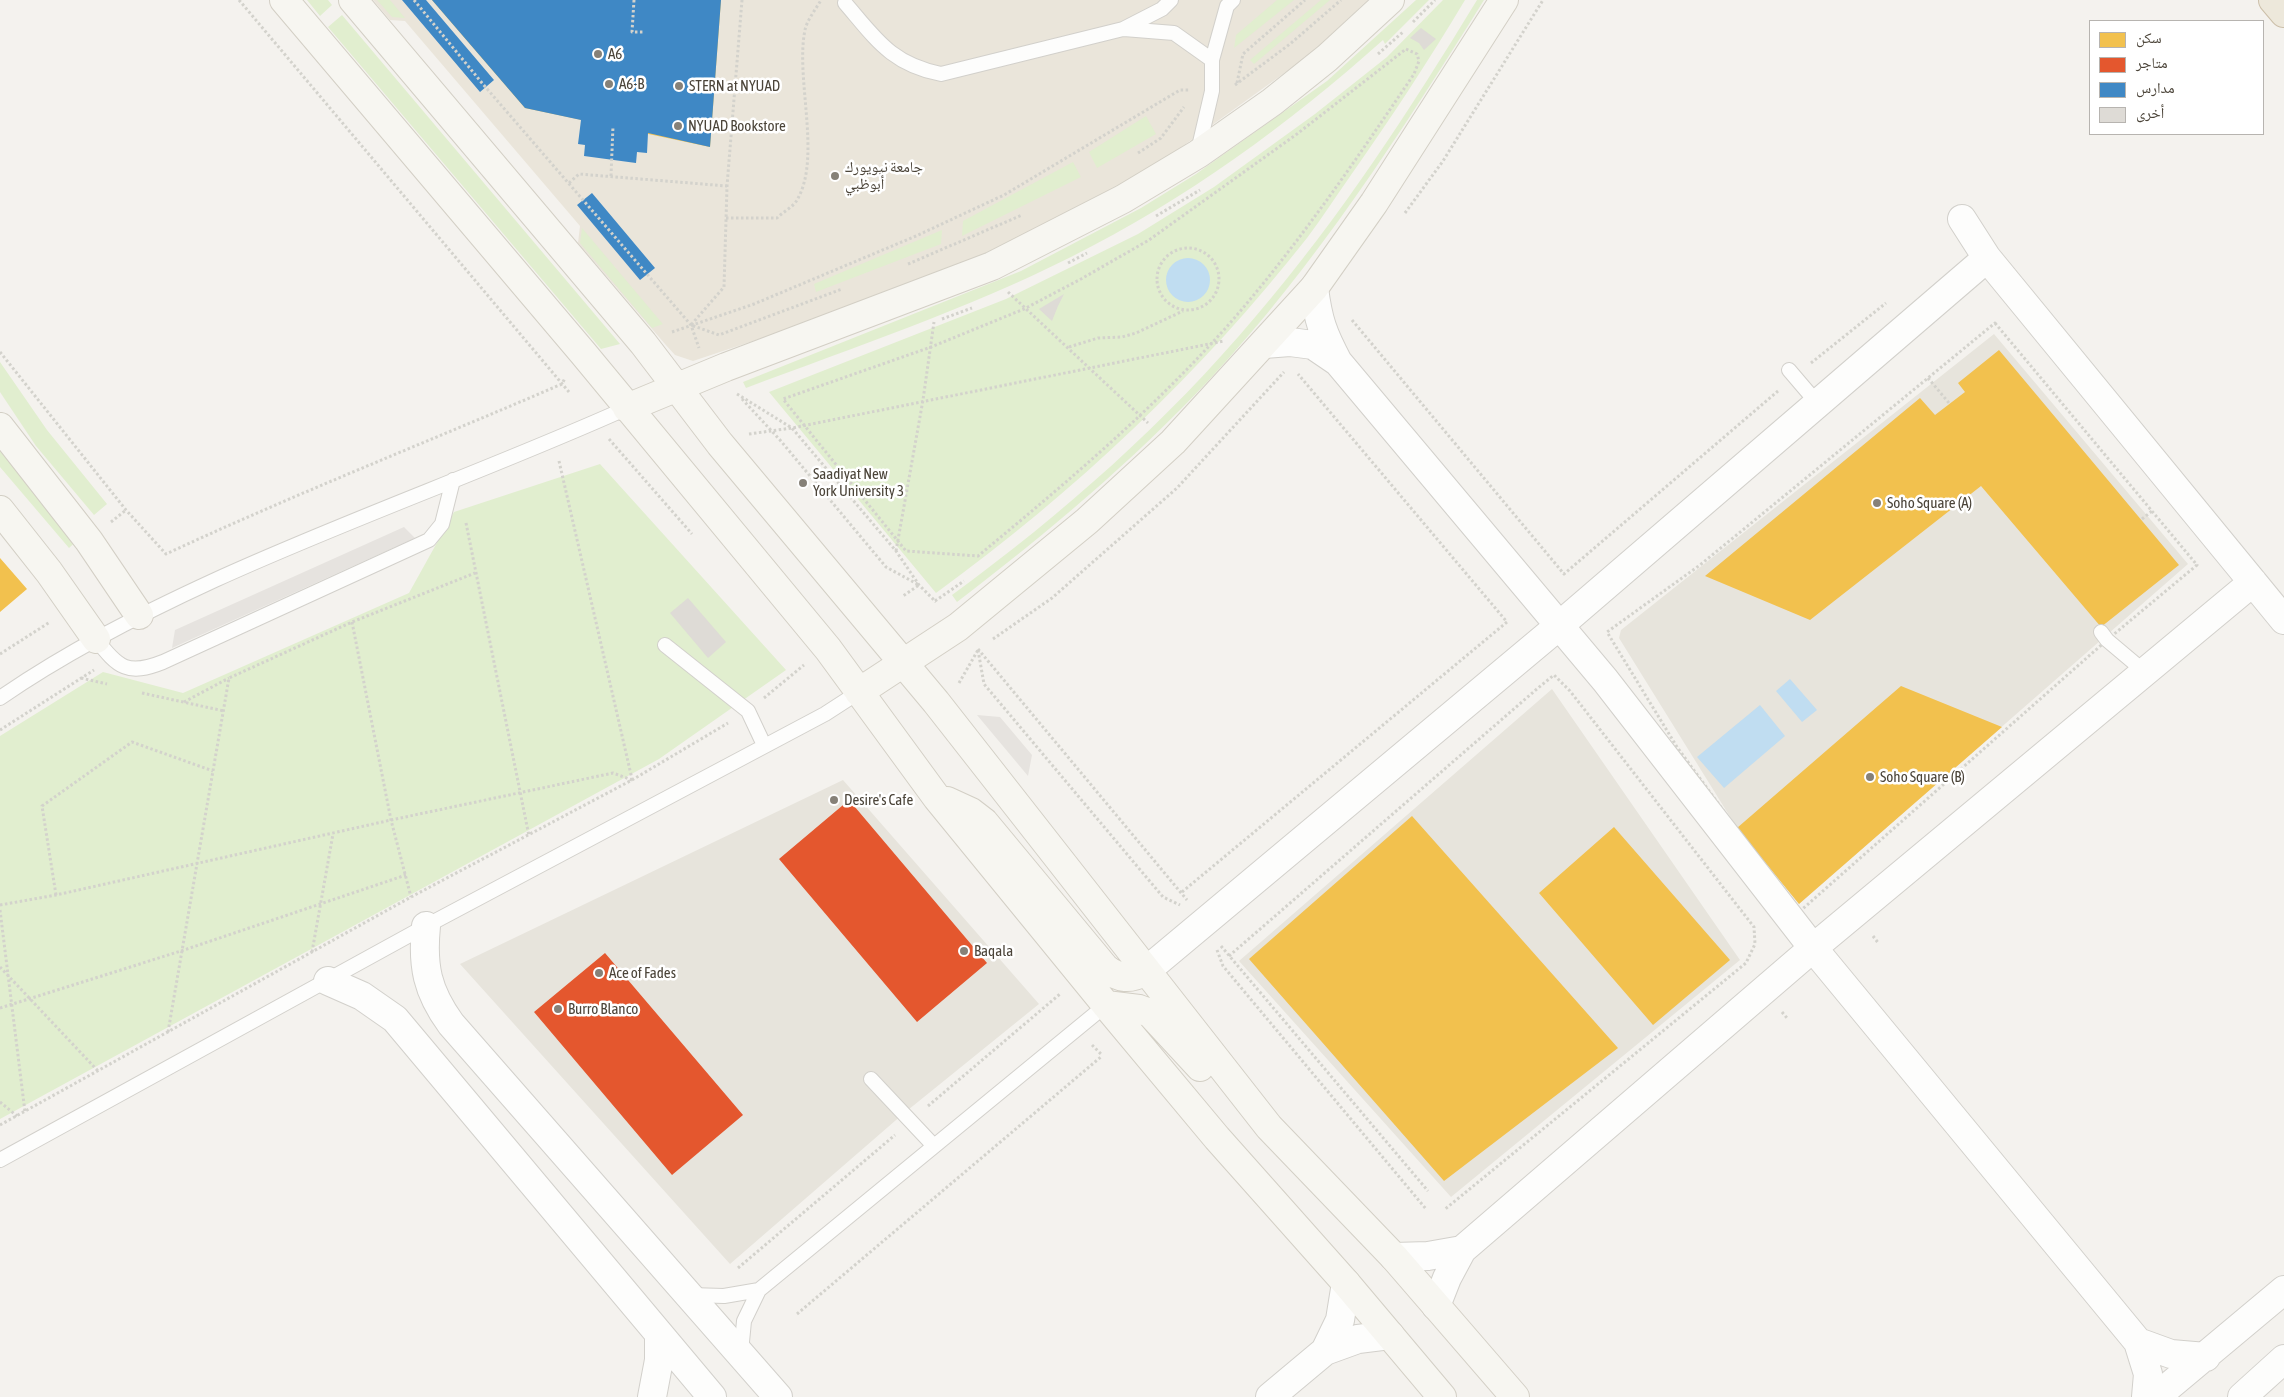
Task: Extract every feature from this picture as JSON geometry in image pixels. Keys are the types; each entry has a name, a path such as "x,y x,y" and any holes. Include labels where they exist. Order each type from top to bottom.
{"highway":[{"path":"2273,0 2284,13"}],"street":[{"path":"284,0 583,353 828,649 937,798 1106,1005 1217,1138 1346,1283 1442,1397"},
{"path":"353,0 643,343 720,444 951,720 1269,1127 1394,1257 1515,1397"},
{"path":"627,408 726,367 992,266 1123,200 1198,154 1272,102 1327,58 1390,0"},
{"path":"859,692 958,627 1087,521 1173,442 1314,288 1374,203 1504,0"},
{"path":"1962,219 1987,258 2284,620"},
{"path":"937,798 964,808 984,822 1105,968 1114,976 1126,979 1137,976 1146,971 1560,625 1987,258"},
{"path":"1314,288 1317,316 1324,338 1338,362 1560,625 1813,948 2138,1342 2148,1374 2146,1397"},
{"path":"1264,344 1290,342 1313,345 1338,362"},
{"path":"0,427 88,541 139,615"},
{"path":"0,510 49,572 96,639"},
{"path":"1436,1306 1447,1278 1462,1250 1813,948 2253,582"},
{"path":"426,926 424,949 426,972 432,993 451,1024 778,1397"},
{"path":"328,981 362,996 395,1019 712,1397"},
{"path":"1106,1005 1139,1008 1150,1013 1233,1101 1269,1127"},
{"path":"1394,1257 1428,1256 1462,1250"},
{"path":"1325,1351 1340,1320 1346,1283"},
{"path":"2156,1397 2284,1290"},
{"path":"652,1397 659,1360 659,1335"},
{"path":"1270,1397 1325,1351 1358,1339 1390,1336"},
{"path":"2138,1342 2171,1354 2206,1357"},
{"path":"2242,1397 2284,1359"},
{"path":"706,1397 712,1397"}],"lane":[{"path":"845,3 882,46 903,62 920,70 941,74 1124,29 1162,8 1171,0"},
{"path":"1198,154 1212,91 1212,60 1228,2"},
{"path":"1124,29 1174,33 1212,60"},
{"path":"1792,374 1818,404"},
{"path":"0,698 52,664 139,615 348,522 627,408"},
{"path":"96,639 111,659 132,670 145,669 163,662 429,540 442,524 453,480"},
{"path":"2104,636 2145,672"},
{"path":"664,645 748,711 764,745"},
{"path":"0,1160 426,926 825,714 859,692"},
{"path":"741,1355 744,1321 759,1290 1106,1005"},
{"path":"871,1079 934,1146"},
{"path":"688,1294 724,1296 759,1290"}],"path":[{"path":"239,0 569,392"},
{"path":"414,0 691,326 701,353"},
{"path":"634,0 632,32 643,32"},
{"path":"691,326 724,287 727,186 742,0"},
{"path":"726,218 777,218 796,202 804,185 808,140 802,61 805,28 821,0"},
{"path":"1305,0 1243,54 1237,84 1290,44 1340,0"},
{"path":"1400,221 1443,161 1543,0"},
{"path":"1406,49 1412,50 1419,61 1414,74 1332,194 1229,323 1209,344 1140,416 1076,476 978,556 906,551 783,399 930,347 1024,309 1149,240 1297,134 1399,54 1406,49"},
{"path":"664,335 763,300 916,236 1004,195 1180,90 1196,90"},
{"path":"1131,157 1161,138 1185,106"},
{"path":"611,176 613,126"},
{"path":"569,183 579,174 727,186"},
{"path":"900,267 1024,214"},
{"path":"1068,347 1098,338 1122,337 1136,333 1185,310 1205,305 1217,288 1219,278 1217,267 1211,258 1193,248 1174,250 1165,256 1157,274 1156,284 1160,294 1175,307 1185,310"},
{"path":"691,326 719,334 845,288"},
{"path":"1008,292 1148,423"},
{"path":"1346,312 1564,574 1792,374 1893,297"},
{"path":"896,551 923,400 934,322"},
{"path":"1995,323 2197,565 2104,636 1798,913 1677,747 1607,632 1700,565 1928,378 1995,323"},
{"path":"746,434 792,428 1227,340 1221,347"},
{"path":"0,352 126,510 166,554 275,503 444,435 562,384 566,376"},
{"path":"1182,892 1507,622 1297,372"},
{"path":"1928,378 1949,403"},
{"path":"920,585 886,567 772,431 738,395 792,428 896,551 920,585 940,606"},
{"path":"1141,430 1155,416"},
{"path":"559,460 632,780"},
{"path":"2142,520 2152,511"},
{"path":"465,516 529,836"},
{"path":"184,703 229,678 352,622 475,573"},
{"path":"936,601 972,576"},
{"path":"903,596 920,585"},
{"path":"0,654 44,628 55,617"},
{"path":"352,622 391,820 411,897"},
{"path":"974,644 1182,892 1190,905"},
{"path":"978,650 984,684 1163,898 1186,908"},
{"path":"0,1125 99,1072 411,897 632,780 748,711 808,663"},
{"path":"1229,956 1554,675 1570,691 1754,927 1755,944 1746,963 1444,1210"},
{"path":"81,678 109,684"},
{"path":"168,1032 229,678"},
{"path":"137,691 224,711"},
{"path":"56,895 42,806 132,742 213,771"},
{"path":"0,905 56,895 391,820 613,773 632,780"},
{"path":"1881,831 1885,836"},
{"path":"312,952 333,834"},
{"path":"0,1008 181,951 406,875"},
{"path":"0,910 10,977 25,1112"},
{"path":"1426,1209 1223,966 1217,943 1428,1190"},
{"path":"0,967 99,1072"},
{"path":"797,1314 1102,1056"},
{"path":"0,1102 17,1116"}],"shaded area":[{"name":"جامعة نيويورك أبوظبي","path":"373,0 1368,0 1308,56 1176,151 1084,206 1011,243 759,339 693,361 675,355 578,243 580,226 405,21 390,20"},
{"path":"1994,334 2188,564 1799,904 1737,828 1619,638 1621,630"},
{"path":"404,527 415,538 172,648 175,630"},
{"path":"1552,689 1740,960 1451,1197 1239,961"},
{"path":"977,715 1000,717 1032,755 1028,776"},
{"path":"843,780 1039,1004 903,1114 730,1264 460,964"}],"green space":[{"path":"307,0 328,0 332,5 320,16"},
{"path":"377,0 390,0 405,18 392,17"},
{"path":"1277,0 1294,0 1234,48 1236,35"},
{"path":"1321,0 1330,0 1254,64 1250,60"},
{"path":"1416,0 1429,0 1385,44 1383,40 1273,131 1195,186 1113,235 992,294 910,327 746,388 743,382 1021,271 1141,208 1196,174 1327,81"},
{"path":"1443,0 1465,0 1424,67 1366,154 1307,238 1266,288 1180,383 1087,472 1038,514 936,593 769,392 1006,299 1138,234 1214,187 1315,114 1387,57"},
{"path":"1477,0 1484,0 1389,148 1321,244 1248,336 1209,380 1150,440 1056,523 957,602 952,595 1074,499 1150,430 1187,393 1256,316 1317,241 1373,162"},
{"path":"342,15 620,344 601,349 328,27"},
{"path":"1146,116 1156,134 1097,168 1089,152"},
{"path":"1073,162 1081,177 962,236 963,221"},
{"path":"582,228 663,324 652,328 580,243"},
{"path":"942,230 941,244 816,292 814,284"},
{"path":"0,362 47,430 107,504 94,515 36,446 0,392"},
{"path":"0,444 81,537 69,548 0,467"},
{"path":"600,464 786,670 659,759 0,1119 0,736 103,672 183,693 409,593 454,512"}],"water":[{"path":"1188,258 1200,262 1206,268 1210,280 1206,292 1200,298 1188,302 1176,298 1170,292 1166,280 1170,268 1176,262"},
{"path":"1790,679 1817,710 1802,722 1776,691"},
{"path":"1760,705 1785,736 1724,788 1697,757"}],"building: سكن":[{"name":"A6","path":"432,0 527,0 537,12 531,18 547,38 641,60 645,0 721,0 710,147 525,108"},
{"name":"Soho Square (A)","path":"1999,350 2179,565 2101,627 1981,486 1810,620 1705,576 1920,398 1935,415 1965,392 1958,383"},
{"path":"0,558 27,589 0,612"},
{"name":"Soho Square (B)","path":"1901,686 2002,727 1799,904 1737,828"},
{"path":"1412,816 1618,1048 1444,1181 1249,959"},
{"path":"1614,827 1730,960 1653,1025 1539,893"}],"building: متاجر":[{"path":"849,800 987,963 917,1022 779,859"},
{"path":"605,953 743,1115 672,1175 534,1012"}],"building: مدارس":[{"path":"402,0 426,0 494,80 480,92"},
{"name":"A6","path":"432,0 721,0 710,147 648,133 647,153 637,152 636,163 584,156 585,145 578,144 581,120 525,108"},
{"path":"592,193 655,268 640,280 577,205"}],"building: أخرى":[{"path":"1421,28 1436,39 1424,50 1419,43 1410,38"},
{"path":"1064,294 1058,306 1052,321 1039,309"},
{"path":"688,598 726,642 708,658 670,613"}],"place":[{"name":"A6","path":"598,54"},
{"name":"A6-B","path":"609,84"},
{"name":"STERN at NYUAD","path":"679,86"},
{"name":"NYUAD Bookstore","path":"678,126"},
{"name":"جامعة نيويورك أبوظبي","path":"835,176"},
{"name":"Saadiyat New York University 3","path":"803,483"},
{"name":"Soho Square (A)","path":"1877,503"},
{"name":"Soho Square (B)","path":"1870,777"},
{"name":"Desire's Cafe","path":"834,800"},
{"name":"Baqala","path":"964,951"},
{"name":"Ace of Fades","path":"599,973"},
{"name":"Burro Blanco","path":"558,1009"}]}
